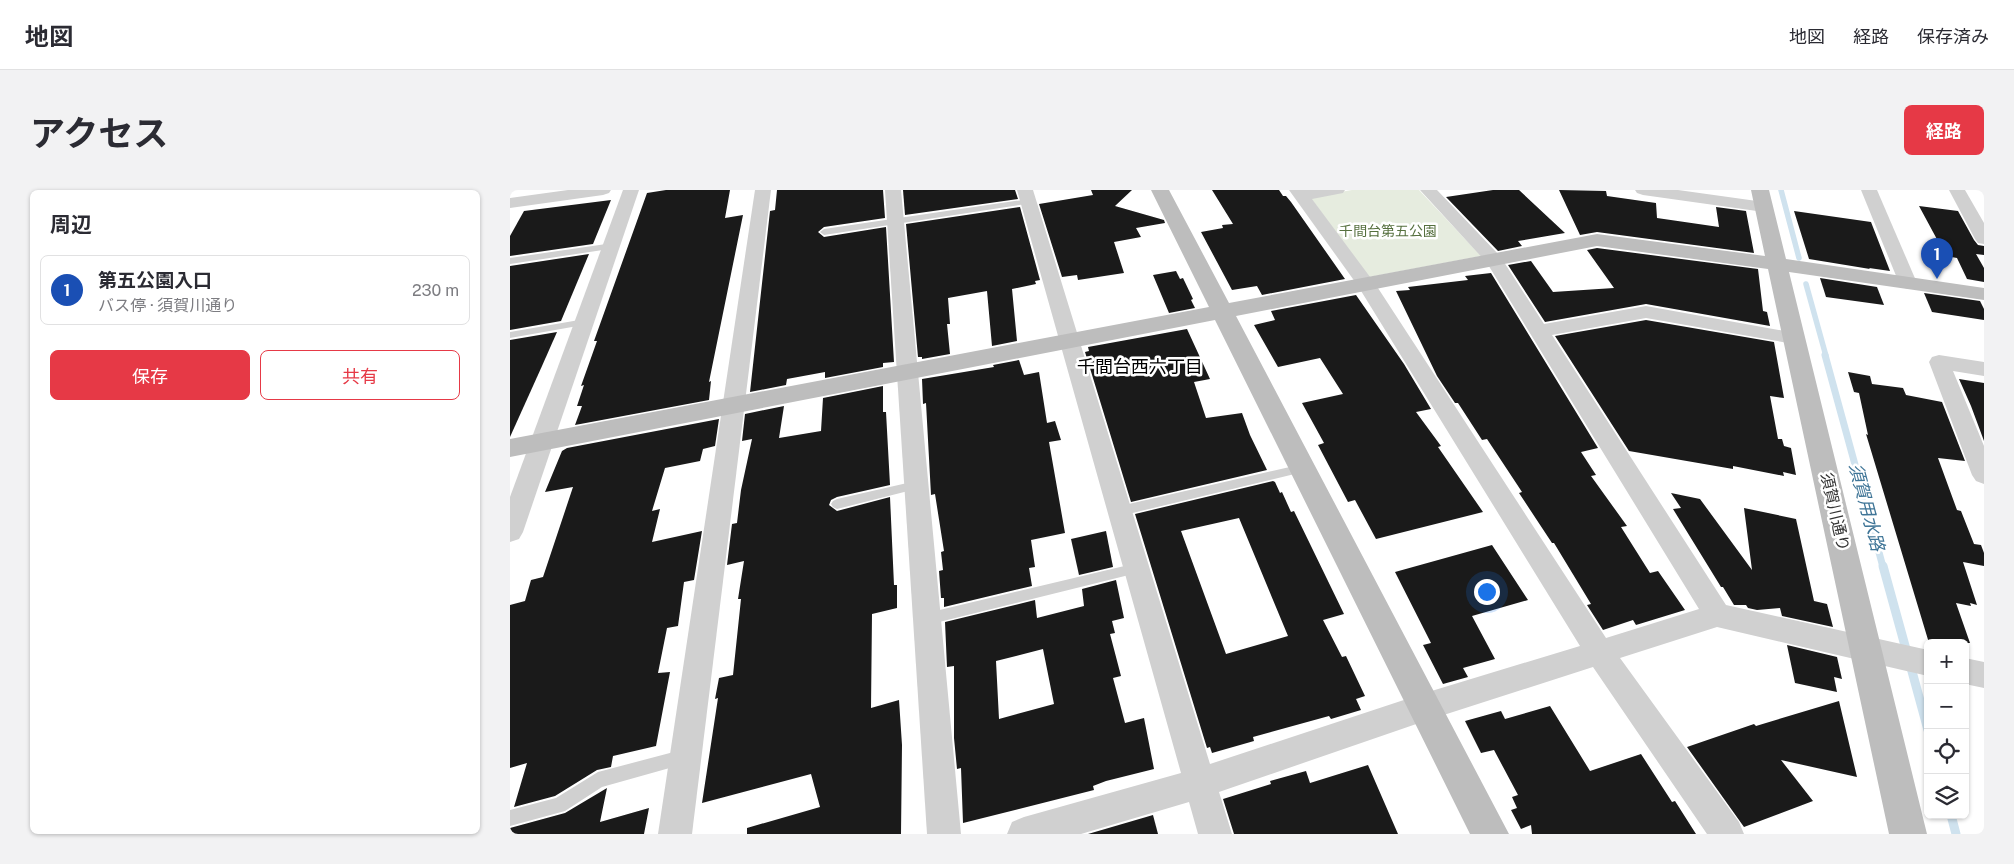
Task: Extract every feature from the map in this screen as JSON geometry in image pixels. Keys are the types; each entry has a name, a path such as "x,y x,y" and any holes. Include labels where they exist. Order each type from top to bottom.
{"street":[{"path":"510,203 603,190"},
{"path":"510,532 632,190"},
{"path":"675,834 763,190"},
{"path":"893,190 944,834"},
{"path":"1160,190 1490,834"},
{"path":"1299,193 1337,190"},
{"path":"1644,190 1762,198"},
{"path":"1869,190 1908,283"},
{"path":"1957,190 1984,239"},
{"path":"1435,192 1494,260 1717,615"},
{"path":"1299,193 1367,285 1600,653 1727,834"},
{"path":"1027,195 1215,834"},
{"name":"須賀川通り","path":"1762,198 1908,834"},
{"path":"510,448 1597,240 1623,242 1984,294"},
{"path":"1540,331 1646,312 1794,338"},
{"path":"1984,369 1939,362 1984,474"},
{"path":"1024,834 1200,783 1425,707 1717,615 1924,662"},
{"path":"1969,672 1984,675"}],"lane":[{"path":"824,232 896,221 1027,195"},
{"path":"510,261 613,246"},
{"path":"510,335 585,322"},
{"path":"1120,511 1303,468"},
{"path":"837,504 916,485"},
{"path":"927,619 1137,568"},
{"path":"510,818 559,805 598,780 685,756"}],"green space":[{"name":"千間台第五公園","path":"1352,190 1419,190 1481,256 1369,277 1310,197"}],"building":[{"path":"666,190 730,190 725,218 743,215 709,382 711,381 709,400 575,425 582,406 577,406 584,385 581,386 597,341 594,341 647,193"},
{"path":"777,190 883,190 885,218 824,227 818,232 824,237 886,227 894,362 883,363 883,367 825,378 825,372 787,379 786,385 750,392 770,211 775,210"},
{"path":"903,190 1015,190 1018,199 905,215"},
{"path":"1091,190 1132,190 1115,206 1164,220 1165,223 1136,228 1141,237 1114,242 1124,273 1078,280 1077,275 1062,277 1039,204 1093,195"},
{"path":"1212,190 1279,190 1291,202 1345,279 1262,295 1257,286 1232,290 1201,232 1223,228 1222,225 1233,224"},
{"path":"1493,190 1519,190 1565,233 1518,241 1522,246 1498,251 1446,197"},
{"path":"1559,190 1606,191 1607,196 1656,203 1657,218 1719,227 1716,207 1746,211 1754,253 1597,232 1580,235"},
{"path":"611,200 593,244 510,256 510,236 524,211"},
{"path":"1919,206 1958,211 1974,240 1978,245 1984,246 1984,255 1976,254 1984,268 1984,282 1967,279 1957,258 1946,256"},
{"path":"1020,207 1040,280 1035,281 1036,284 1012,289 1017,341 992,346 987,291 948,298 950,324 947,324 950,354 922,359 922,357 918,357 906,224"},
{"path":"1794,211 1871,222 1890,271 1809,259"},
{"path":"1597,248 1758,269 1763,311 1767,312 1770,326 1646,304 1545,322 1508,265 1531,261 1553,292 1614,288 1587,250"},
{"path":"589,254 561,321 510,330 510,266"},
{"path":"1176,271 1180,279 1183,278 1195,308 1169,313 1153,275"},
{"path":"1491,273 1598,448 1581,452 1596,475 1591,476 1627,526 1621,527 1650,573 1658,571 1685,610 1636,625 1633,620 1603,630 1587,605 1591,604 1554,543 1552,543 1519,493 1522,492 1487,439 1482,440 1458,403 1455,403 1437,376 1396,291 1410,290 1408,287 1468,280 1465,276"},
{"path":"1820,278 1877,287 1884,305 1826,297"},
{"path":"1924,293 1980,301 1984,309 1984,320 1932,312"},
{"path":"1356,295 1404,364 1431,409 1416,412 1441,446 1438,447 1483,512 1376,539 1355,500 1348,502 1318,445 1324,443 1302,403 1343,394 1320,358 1278,367 1254,325 1275,320 1271,311"},
{"path":"1646,320 1774,342 1784,398 1770,396 1778,439 1782,439 1784,446 1791,448 1796,475 1783,472 1784,476 1733,466 1733,469 1629,451 1555,336"},
{"path":"1187,329 1210,379 1194,382 1206,418 1242,413 1250,435 1267,470 1131,502 1085,352 1089,351 1088,347"},
{"path":"557,332 542,366 510,437 510,340"},
{"path":"1019,360 1024,375 1039,372 1047,423 1055,421 1061,440 1049,442 1065,533 1031,540 1035,567 1029,568 1032,586 944,607 944,598 941,598 939,571 943,570 941,552 944,551 935,494 931,495 926,403 923,404 922,379 994,367 993,365"},
{"path":"1848,372 1870,376 1872,384 1903,388 1906,395 1942,402 1965,461 1938,458 1957,510 1961,511 1974,544 1981,545 1984,553 1984,566 1963,562 1977,605 1970,603 1971,606 1956,603 1969,639 1928,639 1866,434 1868,435 1859,393 1854,392"},
{"path":"1959,379 1984,383 1984,441 1971,406"},
{"path":"883,386 883,412 886,412 890,485 837,497 831,500 829,505 837,511 890,497 894,585 897,585 897,608 872,614 871,708 899,700 902,745 901,834 747,834 747,828 820,807 811,774 702,803 718,698 715,699 719,678 733,675 741,599 738,599 744,561 727,565 732,524 737,523 741,490 752,439 742,441 745,414 784,406 779,438 821,431 823,398"},
{"path":"719,419 715,446 703,449 700,461 665,468 652,511 660,509 652,542 702,531 694,580 684,582 678,626 667,628 658,673 670,672 656,746 613,756 611,767 597,770 555,796 514,807 527,763 510,768 510,605 525,601 531,580 543,577 573,487 545,492 562,451 567,448"},
{"path":"1275,482 1291,512 1294,511 1344,614 1323,620 1342,657 1346,656 1365,696 1356,699 1361,710 1331,719 1329,716 1253,737 1254,741 1212,753 1210,747 1207,748 1135,514","holes":["1239,518 1288,636 1226,654 1181,531"]},
{"path":"1671,493 1700,499 1752,570 1744,508 1796,519 1814,601 1827,604 1833,627 1782,616 1780,608 1757,610 1748,608 1746,605 1734,605 1673,509 1681,508"},
{"path":"1106,531 1113,567 1079,575 1071,539"},
{"path":"1492,545 1528,600 1472,616 1495,659 1463,668 1468,677 1443,684 1423,645 1431,643 1395,572"},
{"path":"1116,580 1124,618 1112,621 1115,633 1110,634 1121,676 1113,678 1125,723 1144,718 1154,769 1106,781 1093,786 1094,790 963,823 961,768 957,769 954,738 954,666 947,667 945,622 1035,600 1037,618 1084,606 1082,589","holes":["1043,649 1054,704 999,719 996,661"]},
{"path":"1787,645 1837,657 1842,679 1834,677 1837,692 1795,683"},
{"path":"1839,701 1857,777 1781,760 1813,801 1744,827 1687,747 1754,724 1756,726"},
{"path":"1550,706 1590,771 1641,754 1672,802 1675,801 1696,834 1532,834 1531,825 1521,829 1511,810 1517,808 1512,797 1518,795 1494,750 1481,753 1465,721 1501,711 1505,719"},
{"path":"1368,765 1398,834 1234,834 1223,799 1271,784 1270,781 1306,771 1310,783"},
{"path":"607,788 600,822 649,808 644,834 510,834 510,828 565,813"},
{"path":"1153,815 1158,834 1088,834"}],"waterway":[{"name":"須賀用水路","path":"1781,190 1799,258"},
{"name":"須賀用水路","path":"1806,284 1826,356"},
{"name":"須賀用水路","path":"1825,355 1883,567"},
{"name":"須賀用水路","path":"1883,566 1907,653"},
{"name":"須賀用水路","path":"1910,664 1928,729"},
{"name":"須賀用水路","path":"1952,819 1956,834"}],"place":[{"name":"第五公園入口","path":"1937,279"}],"district":[{"name":"千間台西六丁目","path":"1140,366"}]}
